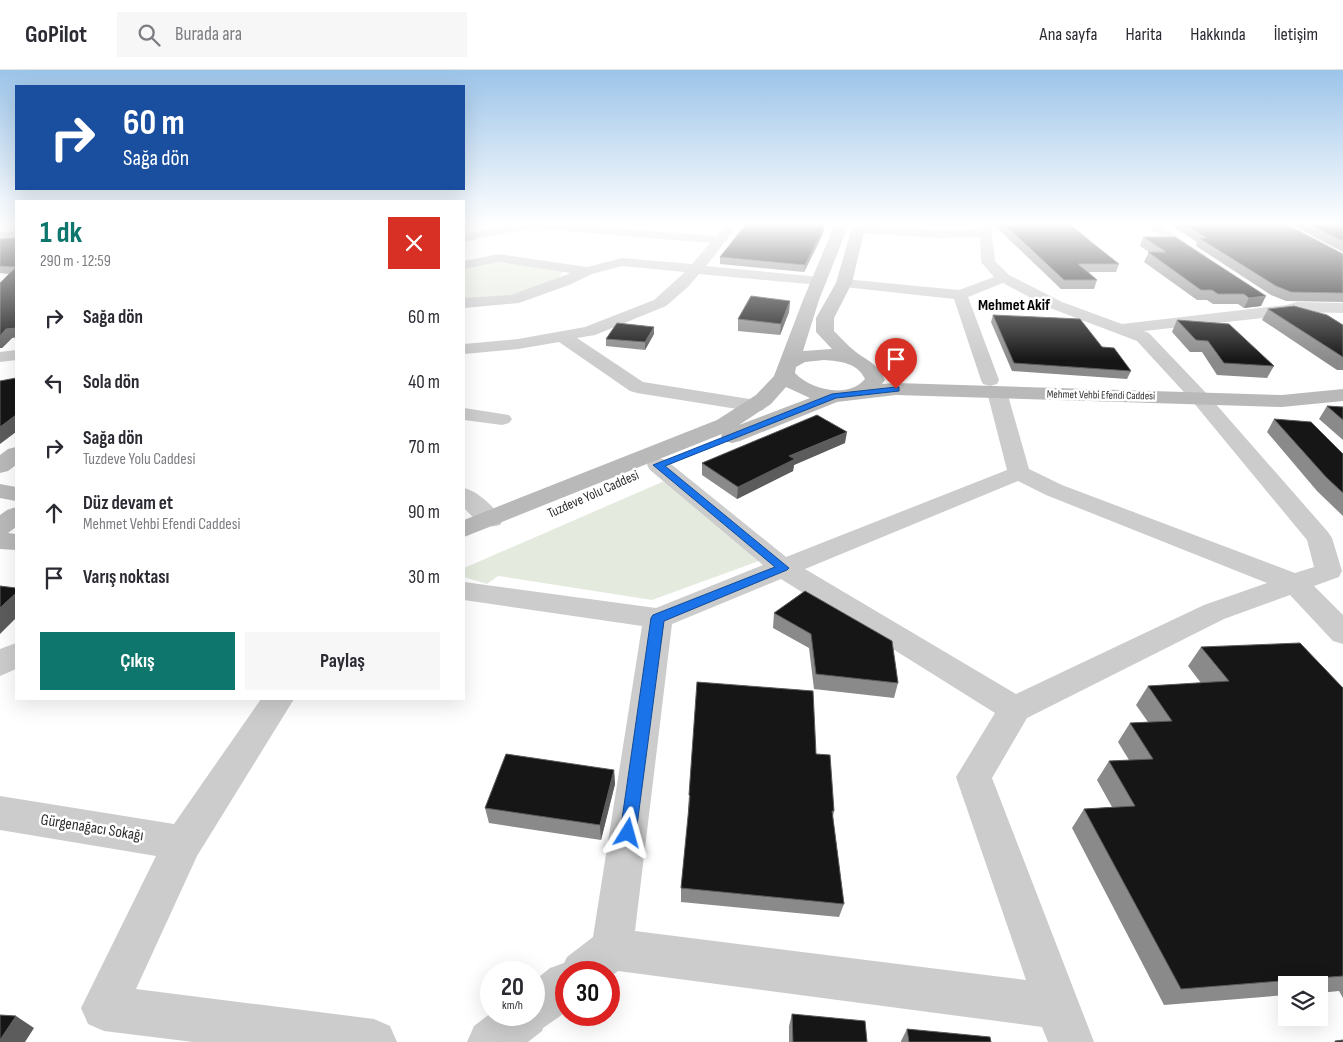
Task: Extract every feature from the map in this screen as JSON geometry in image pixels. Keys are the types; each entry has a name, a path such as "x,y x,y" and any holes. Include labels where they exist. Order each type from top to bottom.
{"main road":[{"name":"Tuzdeve Yolu Caddesi","path":"465,529 491,520 724,424 756,406 774,389 787,368 811,300 824,269"},
{"path":"848,269 844,283 825,318 825,332 859,362 871,369 875,380 868,389 859,393"},
{"path":"835,396 807,391 796,386 787,368 799,358 825,354 887,370 994,386"},
{"name":"Mehmet Vehbi Efendi Caddesi","path":"835,396 896,389 994,386 1282,401 1343,395"},
{"name":"Tuzdeve Yolu Caddesi","path":"465,550 658,465 835,396"},
{"path":"0,466 15,455"},
{"path":"0,491 15,494"},
{"path":"0,527 15,516"},
{"path":"0,542 15,542"}],"street":[{"path":"576,269 587,271"},
{"path":"465,304 512,300 593,269"},
{"path":"465,349 518,344 590,331 660,303 684,283 696,269"},
{"path":"700,269 820,281"},
{"path":"620,964 1063,1024 974,777 1015,709 1214,612 1294,583 1336,572 1319,538 1192,397 1143,337 1056,305 1004,278 995,269"},
{"path":"844,283 960,295 1004,278"},
{"path":"960,295 994,386 1019,473"},
{"path":"1264,300 1325,321"},
{"path":"1119,329 1290,310 1297,307 1343,308"},
{"path":"562,336 637,387 756,406"},
{"path":"0,357 15,355"},
{"path":"465,414 502,419"},
{"path":"658,465 783,568 1015,709"},
{"path":"465,591 658,618 1019,473 1054,490 1294,583 1343,633"},
{"path":"465,497 491,520"},
{"path":"597,961 658,618"},
{"path":"0,664 15,655"},
{"path":"277,700 183,843 104,1008 374,1042"},
{"name":"Gürgenağacı Sokağı","path":"0,813 183,843"},
{"path":"545,1000 555,993"},
{"path":"490,1042 511,1026"}],"shaded area":[{"path":"465,269 564,270 556,283 507,298 465,301"},
{"path":"669,479 759,561 652,600 498,576 487,584 465,577 465,568"}],"building":[{"path":"15,269 15,328 6,329 0,336 0,283"},
{"path":"1053,269 1084,269 1097,280 1064,280"},
{"path":"1172,269 1225,269 1266,296 1249,298 1244,294 1218,294 1212,290 1201,290"},
{"path":"1249,269 1343,269 1343,293 1291,292 1276,286"},
{"path":"751,296 790,301 781,324 738,319"},
{"path":"1294,306 1327,315 1343,325 1343,357 1268,309"},
{"path":"993,315 1080,319 1102,347 1114,348 1131,371 1014,363"},
{"path":"1177,320 1229,324 1274,366 1224,363 1208,341 1196,340"},
{"path":"617,323 654,327 645,342 606,339"},
{"path":"15,378 15,416 0,427 0,381"},
{"path":"1327,406 1343,407 1343,420"},
{"path":"817,415 847,432 789,456 795,459 738,487 702,463"},
{"path":"1274,419 1311,422 1343,454 1343,493 1326,477"},
{"path":"0,586 15,588 15,594 0,608"},
{"path":"805,591 892,641 898,683 816,674 811,634 774,613"},
{"path":"1300,643 1343,688 1343,976 1278,976 1278,981 1181,989 1084,809 1135,806 1109,761 1153,759 1130,723 1172,721 1148,686 1229,681 1201,647"},
{"path":"697,682 813,691 816,754 830,755 834,811 832,811 844,904 681,888 690,796"},
{"path":"506,754 614,770 600,825 485,808"},
{"path":"792,1014 865,1021 867,1042 793,1042"},
{"path":"0,1015 16,1016 0,1040"},
{"path":"907,1029 990,1037 991,1042 909,1042"}],"district":[{"name":"Mehmet Akif","path":"1014,305"}],"route":[{"path":"628,833 658,618 783,568 658,465 835,396 896,389"}]}
